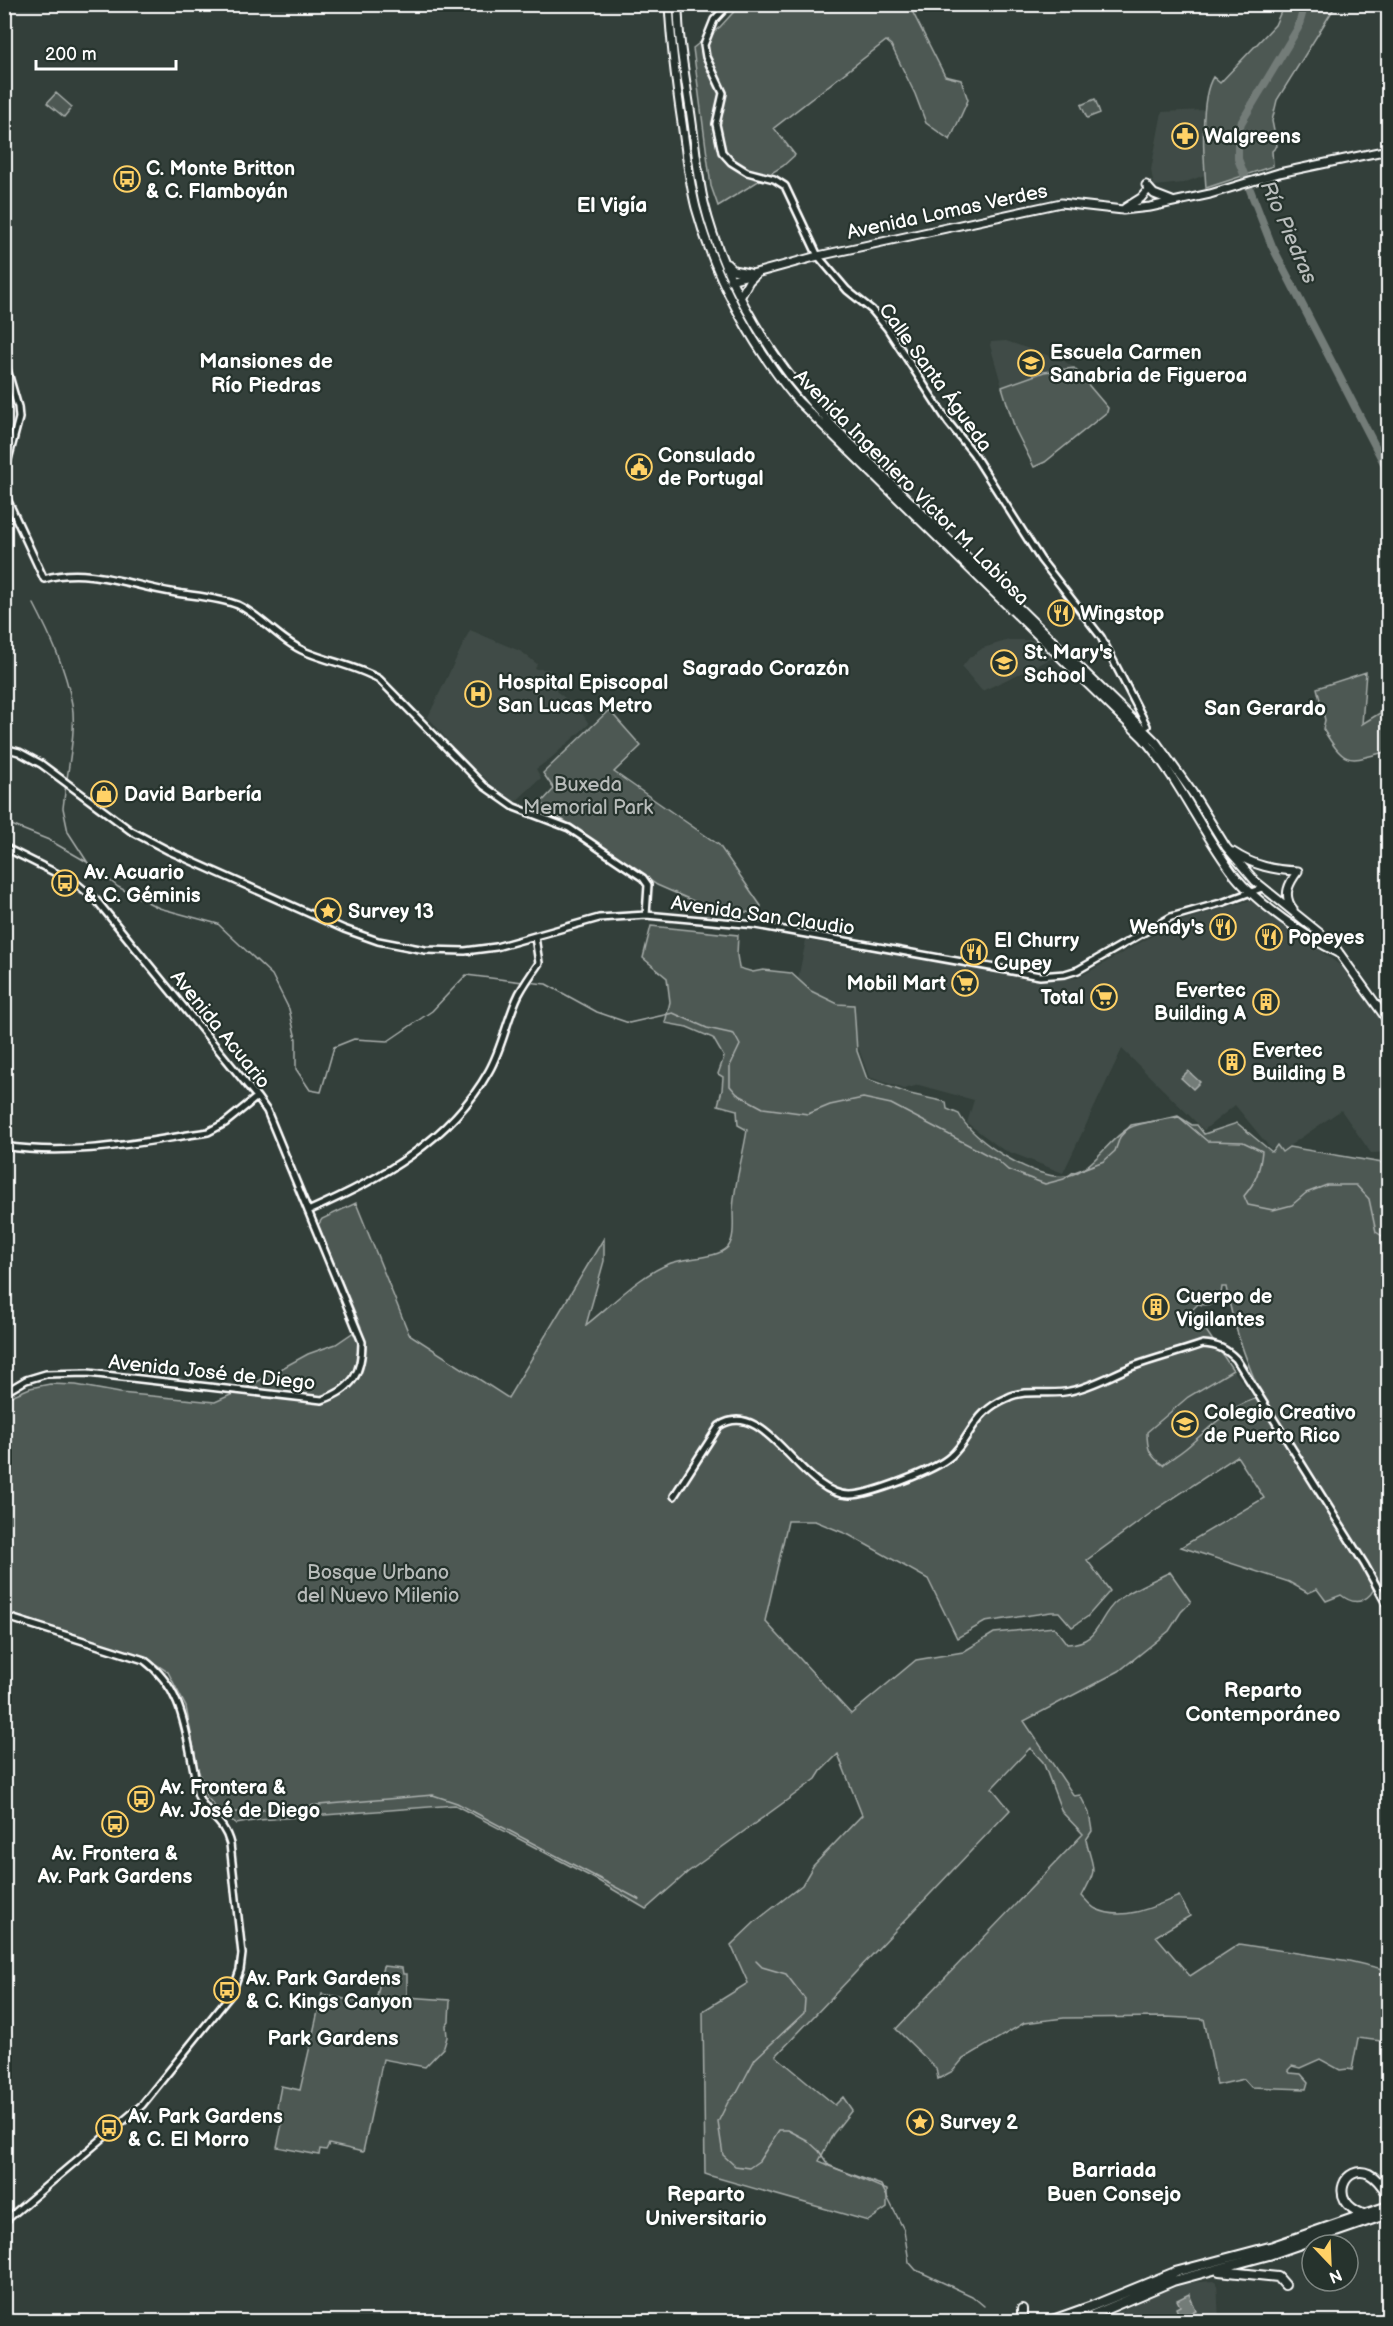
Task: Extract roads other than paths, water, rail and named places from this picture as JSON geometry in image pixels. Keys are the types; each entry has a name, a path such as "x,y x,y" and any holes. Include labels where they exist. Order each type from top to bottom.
{"highway":[{"path":"1363,2214 1350,2208 1344,2200 1343,2187 1350,2176 1362,2172 1369,2174 1376,2179 1388,2195"},
{"path":"1047,2322 1160,2277 1273,2246 1363,2214 1386,2211"},
{"path":"1076,2322 1148,2290 1305,2243 1386,2211"},
{"path":"1212,2271 1275,2276 1285,2285"},
{"path":"1022,2309 1022,2322"}],"main road":[{"name":"Avenida Ingeniero Víctor M. Labiosa","path":"669,4 674,69 692,186 701,224 738,312 764,356 798,401 1143,738 1172,773 1234,875 1252,893 1315,940 1339,953"},
{"name":"Avenida Ingeniero Víctor M. Labiosa","path":"678,4 704,203 733,280 778,360 815,408 1156,742 1192,792 1226,847 1262,888 1323,934 1352,967 1389,1021"},
{"name":"Avenida Lomas Verdes","path":"724,282 819,256 1061,203 1119,210 1150,207 1225,189 1266,176 1389,150"},
{"path":"1119,210 1132,205 1146,188 1160,198 1174,202"},
{"path":"726,263 740,273 756,273"},
{"path":"741,296 749,280 756,273"},
{"path":"1226,847 1256,865 1275,870 1298,871 1290,881 1286,894 1289,904 1297,915"}],"street":[{"name":"Calle Santa Águeda","path":"729,4 714,20 704,45 706,57 723,93 716,124 722,152 731,162 747,172 774,179 785,186 819,256 847,290 872,310 887,328 948,422 973,453 1041,560 1101,637 1147,726"},
{"path":"4,359 19,418 4,475"},
{"path":"4,487 8,501 44,579 60,576 108,577 240,606 290,644 306,652 367,672 392,692 459,762 493,793 514,807 569,828 643,878 648,885 646,915"},
{"name":"Avenida San Claudio","path":"4,748 19,752 41,764 131,831 169,851 344,929 378,942 425,950 465,951 496,947 599,918 646,915 756,925 1040,976 1078,970 1171,917 1262,888"},
{"name":"Avenida Acuario","path":"4,847 76,883 98,901 257,1096 267,1111 339,1289"},
{"path":"308,1211 357,1190 399,1164 422,1147 450,1121 475,1092 502,1044 519,996 539,963 535,937"},
{"path":"4,1146 71,1151 208,1132 225,1123 257,1096"},
{"name":"Avenida José de Diego","path":"4,1393 26,1380 46,1374 88,1373 322,1400 337,1395 350,1384 356,1377 362,1358 362,1342 339,1289"},
{"path":"674,1496 719,1426 726,1422 744,1420 751,1422 819,1485 838,1494 850,1495 873,1491 940,1464 951,1456 984,1413 1009,1397 1071,1391 1203,1344 1213,1345 1223,1347 1236,1359 1389,1606"},
{"path":"4,1616 144,1660 158,1670 169,1684 178,1701 199,1797 227,1833 230,1844 242,1954 240,1970 232,1993 142,2106 4,2222"}],"waterway":[{"name":"Río Piedras","path":"1305,4 1298,28 1241,123 1238,134 1238,159 1272,246 1388,471"},
{"path":"34,604 62,665 72,704 73,732 67,779"},
{"path":"66,784 63,808 68,832 88,863 118,887 159,908 218,924 272,975 289,1009 296,1039 296,1069 310,1090 321,1092 334,1047 354,1039 388,1041 432,1011 466,975 523,982"},
{"path":"4,822 49,840 87,862"},
{"path":"527,982 546,984 597,1012 629,1023 673,1013 707,1028 734,1034 740,1045 730,1066 730,1086 737,1094 763,1108 808,1114 830,1105 863,1098 891,1104 997,1160 1008,1170 1045,1184 1064,1179 1072,1173 1104,1161 1115,1151 1120,1137 1131,1125 1179,1117 1207,1141 1243,1142 1262,1151 1257,1175 1244,1196 1248,1205 1273,1210 1292,1205 1306,1193 1327,1185 1356,1185 1369,1199 1376,1232 1382,1236 1388,1235"},
{"path":"214,1814 433,1795 457,1803 640,1900"},
{"path":"195,1817 209,1815"},
{"path":"756,1961 762,1967 786,1974 805,1999 804,2013 755,2059 738,2091 728,2102 718,2122 723,2155 735,2166 749,2168 759,2161 779,2130 788,2130 807,2140 819,2151 829,2166 881,2185 904,2230 909,2262 916,2270 972,2296 984,2306"}],"place":[{"name":"Walgreens","path":"1185,136"},
{"name":"C. Monte Britton & C. Flamboyán","path":"127,179"},
{"name":"Escuela Carmen Sanabria de Figueroa","path":"1031,363"},
{"name":"Consulado de Portugal","path":"639,467"},
{"name":"Wingstop","path":"1061,613"},
{"name":"St. Mary's School","path":"1004,663"},
{"name":"Hospital Episcopal San Lucas Metro","path":"478,694"},
{"name":"David Barbería","path":"104,794"},
{"name":"Av. Acuario & C. Géminis","path":"65,883"},
{"name":"Survey 13","path":"328,911"},
{"name":"Wendy's","path":"1223,927"},
{"name":"Popeyes","path":"1269,937"},
{"name":"El Churry Cupey","path":"974,952"},
{"name":"Mobil Mart","path":"965,983"},
{"name":"Total","path":"1104,997"},
{"name":"Evertec Building A","path":"1266,1002"},
{"name":"Evertec Building B","path":"1232,1062"},
{"name":"Cuerpo de Vigilantes","path":"1156,1307"},
{"name":"Colegio Creativo de Puerto Rico","path":"1185,1424"},
{"name":"Av. Frontera & Av. José de Diego","path":"141,1799"},
{"name":"Av. Frontera & Av. Park Gardens","path":"115,1824"},
{"name":"Av. Park Gardens & C. Kings Canyon","path":"227,1990"},
{"name":"Survey 2","path":"920,2122"},
{"name":"Av. Park Gardens & C. El Morro","path":"109,2128"}],"district":[{"name":"El Vigía","path":"612,205"},
{"name":"Mansiones de Río Piedras","path":"266,373"},
{"name":"Sagrado Corazón","path":"766,668"},
{"name":"San Gerardo","path":"1265,708"},
{"name":"Reparto Contemporáneo","path":"1263,1702"},
{"name":"Park Gardens","path":"333,2038"},
{"name":"Barriada Buen Consejo","path":"1114,2182"},
{"name":"Reparto Universitario","path":"706,2206"}],"park label":[{"name":"Buxeda Memorial Park","path":"588,796"},
{"name":"Bosque Urbano del Nuevo Milenio","path":"378,1584"}]}
